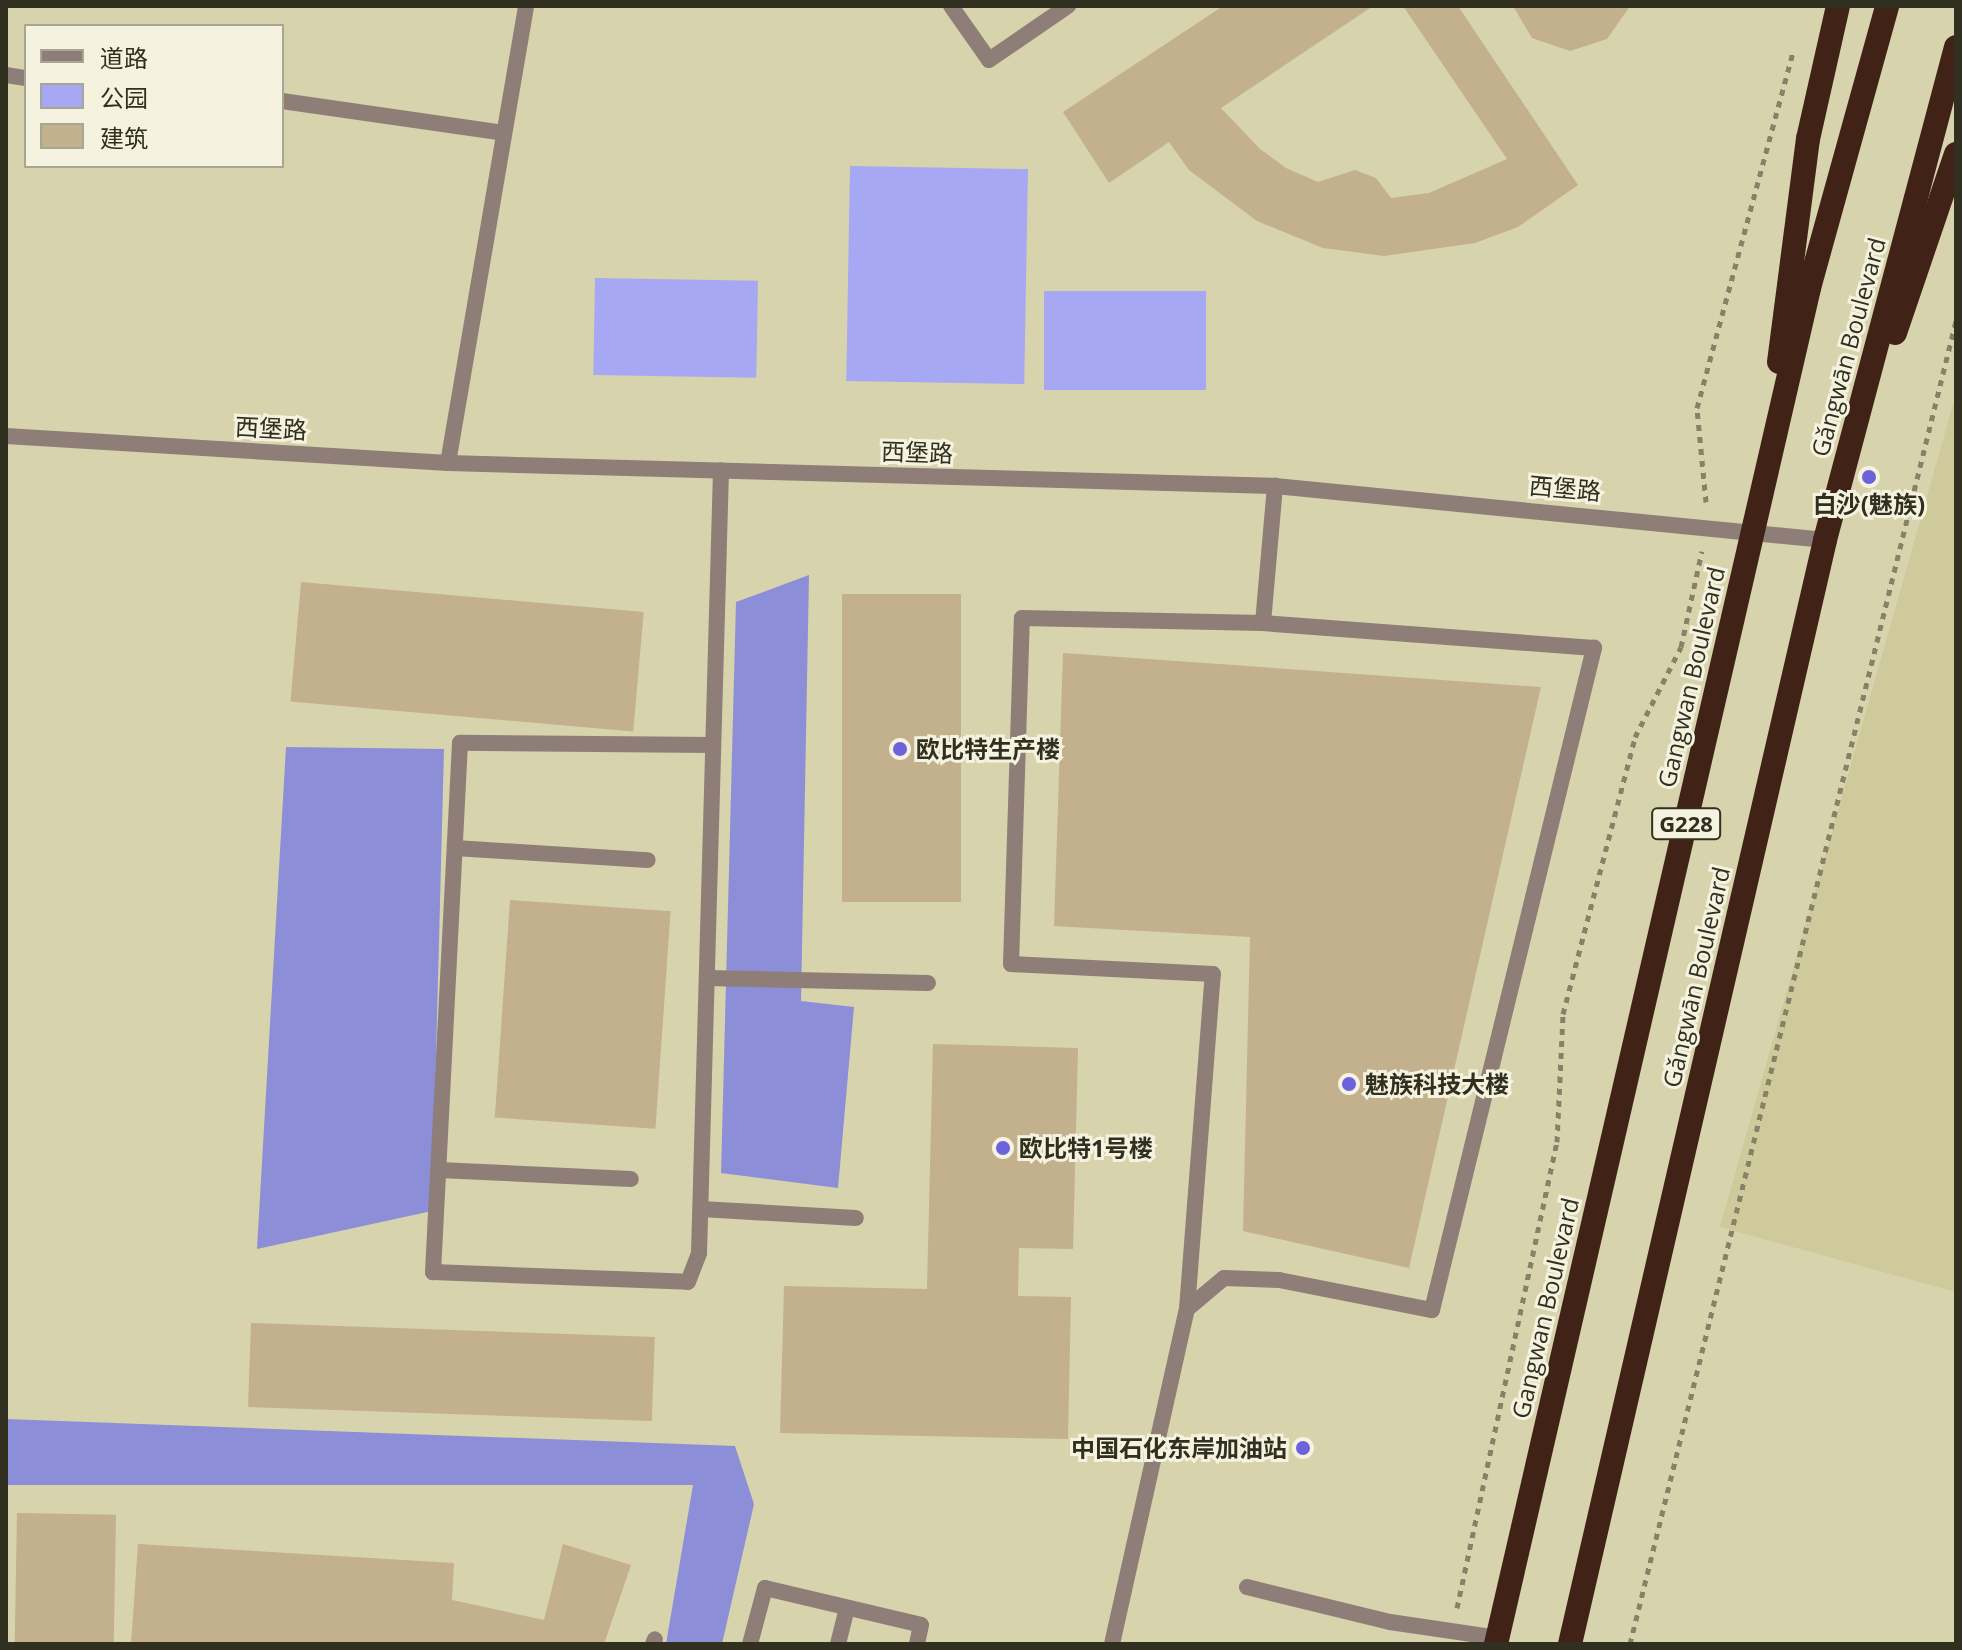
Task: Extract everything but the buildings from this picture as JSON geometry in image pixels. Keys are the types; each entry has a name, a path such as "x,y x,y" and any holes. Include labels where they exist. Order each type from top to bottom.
{"highway":[{"path":"1771,455 1792,242 1808,139 1838,6"},
{"name":"Gangwan Boulevard","path":"1497,1641 1809,288 1887,6"},
{"name":"Gǎngwān Boulevard","path":"1570,1644 1825,540 1956,47"},
{"path":"1825,540 1956,154"}],"street":[{"path":"448,463 526,6"},
{"path":"951,6 989,60 1068,6"},
{"path":"284,101 504,133"},
{"name":"西堡路","path":"6,436 448,463 1275,486 1708,526 1825,540"},
{"path":"713,745 460,743 433,1272 688,1282 699,1253 721,470"},
{"path":"1263,623 1275,486"},
{"path":"1112,1644 1187,1309 1213,974 1011,964 1022,618 1263,623 1594,648 1432,1310 1279,1280 1224,1278 1187,1309"},
{"path":"455,848 648,860"},
{"path":"707,978 928,983"},
{"path":"439,1170 631,1179"},
{"path":"701,1209 856,1218"},
{"path":"1247,1587 1390,1622 1497,1641"},
{"path":"750,1644 765,1588 921,1625 917,1644"},
{"path":"838,1644 847,1608"}],"path":[{"path":"1452,1631 1557,1142 1563,1014 1635,737 1681,647 1708,526 1697,408 1794,51"},
{"path":"1630,1644 1956,321"}],"shaded area":[{"path":"1956,394 1956,1292 1720,1227"},
{"path":"809,575 801,1001 854,1007 838,1188 721,1173 736,602"},
{"path":"286,747 444,749 432,1211 257,1249"},
{"path":"6,1419 735,1446 754,1504 722,1644 666,1644 693,1485 6,1485"}],"green space":[{"path":"850,166 1028,169 1024,384 846,381"},
{"path":"595,278 758,281 756,378 593,375"},
{"path":"1044,291 1206,291 1206,390 1044,390"}],"place":[{"name":"白沙(魅族)","path":"1869,477"},
{"name":"欧比特生产楼","path":"900,749"},
{"name":"魅族科技大楼","path":"1349,1084"},
{"name":"欧比特1号楼","path":"1003,1148"},
{"name":"中国石化东岸加油站","path":"1303,1448"}]}
